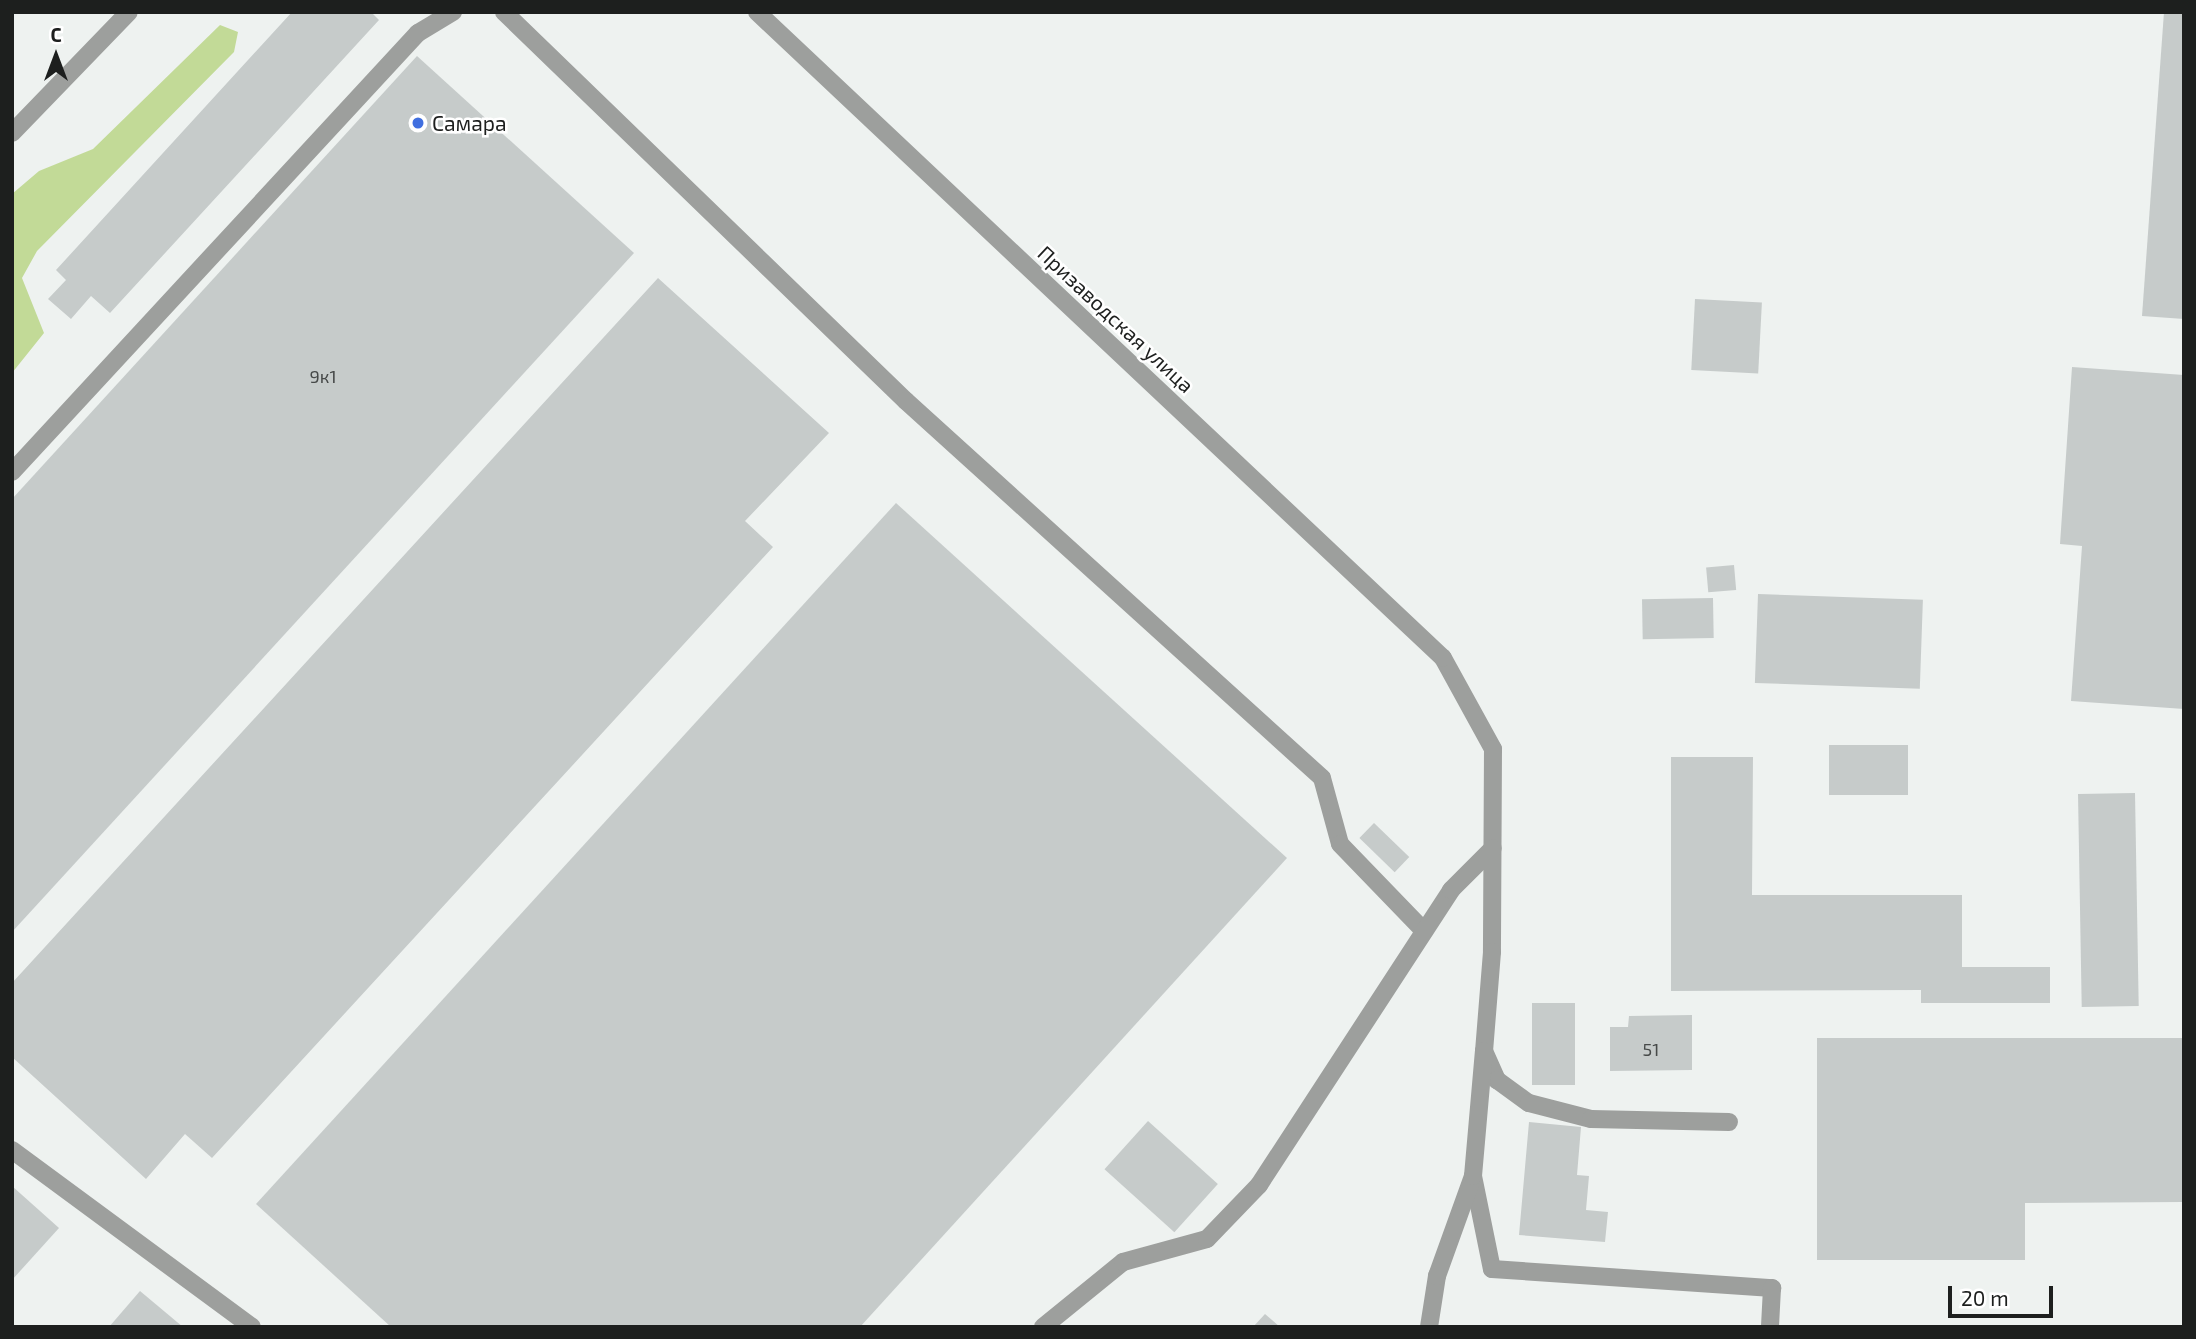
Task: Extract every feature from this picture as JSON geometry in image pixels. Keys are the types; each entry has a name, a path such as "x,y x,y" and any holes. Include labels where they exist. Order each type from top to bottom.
{"street":[{"path":"12,133 129,12"},
{"path":"12,472 418,33 453,12"},
{"path":"504,12 906,401 1322,778 1340,844 1424,932"},
{"name":"Призаводская улица","path":"757,12 1443,658 1493,749 1493,848 1484,1051 1473,1176"},
{"path":"1042,1327 1123,1262 1207,1239 1266,1175 1451,890 1493,848"},
{"path":"1484,1051 1497,1080 1529,1103 1591,1119 1729,1122"},
{"path":"12,1150 252,1327"},
{"path":"1429,1327 1437,1276 1473,1176"},
{"path":"1473,1176 1492,1269 1772,1288 1770,1327"}],"green space":[{"path":"220,25 238,32 234,52 37,251 22,278 44,333 12,373 12,194 39,171 93,149"}],"building":[{"path":"292,12 371,12 379,20 110,313 91,296 71,319 48,299 66,280 56,270"},
{"path":"2164,12 2184,12 2184,319 2142,316"},
{"path":"417,56 634,253 12,932 12,499"},
{"path":"658,278 829,433 745,521 773,547 212,1158 185,1134 146,1179 12,1057 12,983"},
{"path":"1695,299 1762,303 1758,373 1691,370"},
{"path":"2072,367 2184,375 2184,709 2071,701 2082,546 2060,544"},
{"path":"896,503 1287,858 860,1327 391,1327 256,1204"},
{"path":"1734,565 1736,590 1708,592 1706,567"},
{"path":"1758,594 1923,600 1920,689 1755,683"},
{"path":"1713,598 1714,638 1643,639 1642,599"},
{"path":"1829,745 1908,745 1908,795 1829,795"},
{"path":"1671,757 1753,757 1752,895 1962,895 1962,967 2050,967 2050,1003 1921,1003 1921,990 1671,991"},
{"path":"2135,793 2139,1006 2082,1007 2078,794"},
{"path":"1374,823 1409,857 1395,872 1359,838"},
{"path":"1532,1003 1575,1003 1575,1085 1532,1085"},
{"path":"1692,1015 1692,1070 1610,1071 1610,1027 1628,1027 1629,1016"},
{"path":"1817,1038 2182,1038 2182,1202 2025,1203 2025,1260 1817,1260"},
{"path":"1148,1121 1218,1184 1174,1232 1105,1169"},
{"path":"1529,1122 1581,1127 1577,1175 1589,1176 1586,1210 1608,1212 1605,1242 1519,1235"},
{"path":"12,1186 59,1228 12,1280"},
{"path":"140,1291 183,1327 109,1327"},
{"path":"1265,1314 1280,1327 1253,1327"}],"place":[{"name":"Самара","path":"418,123"}]}
